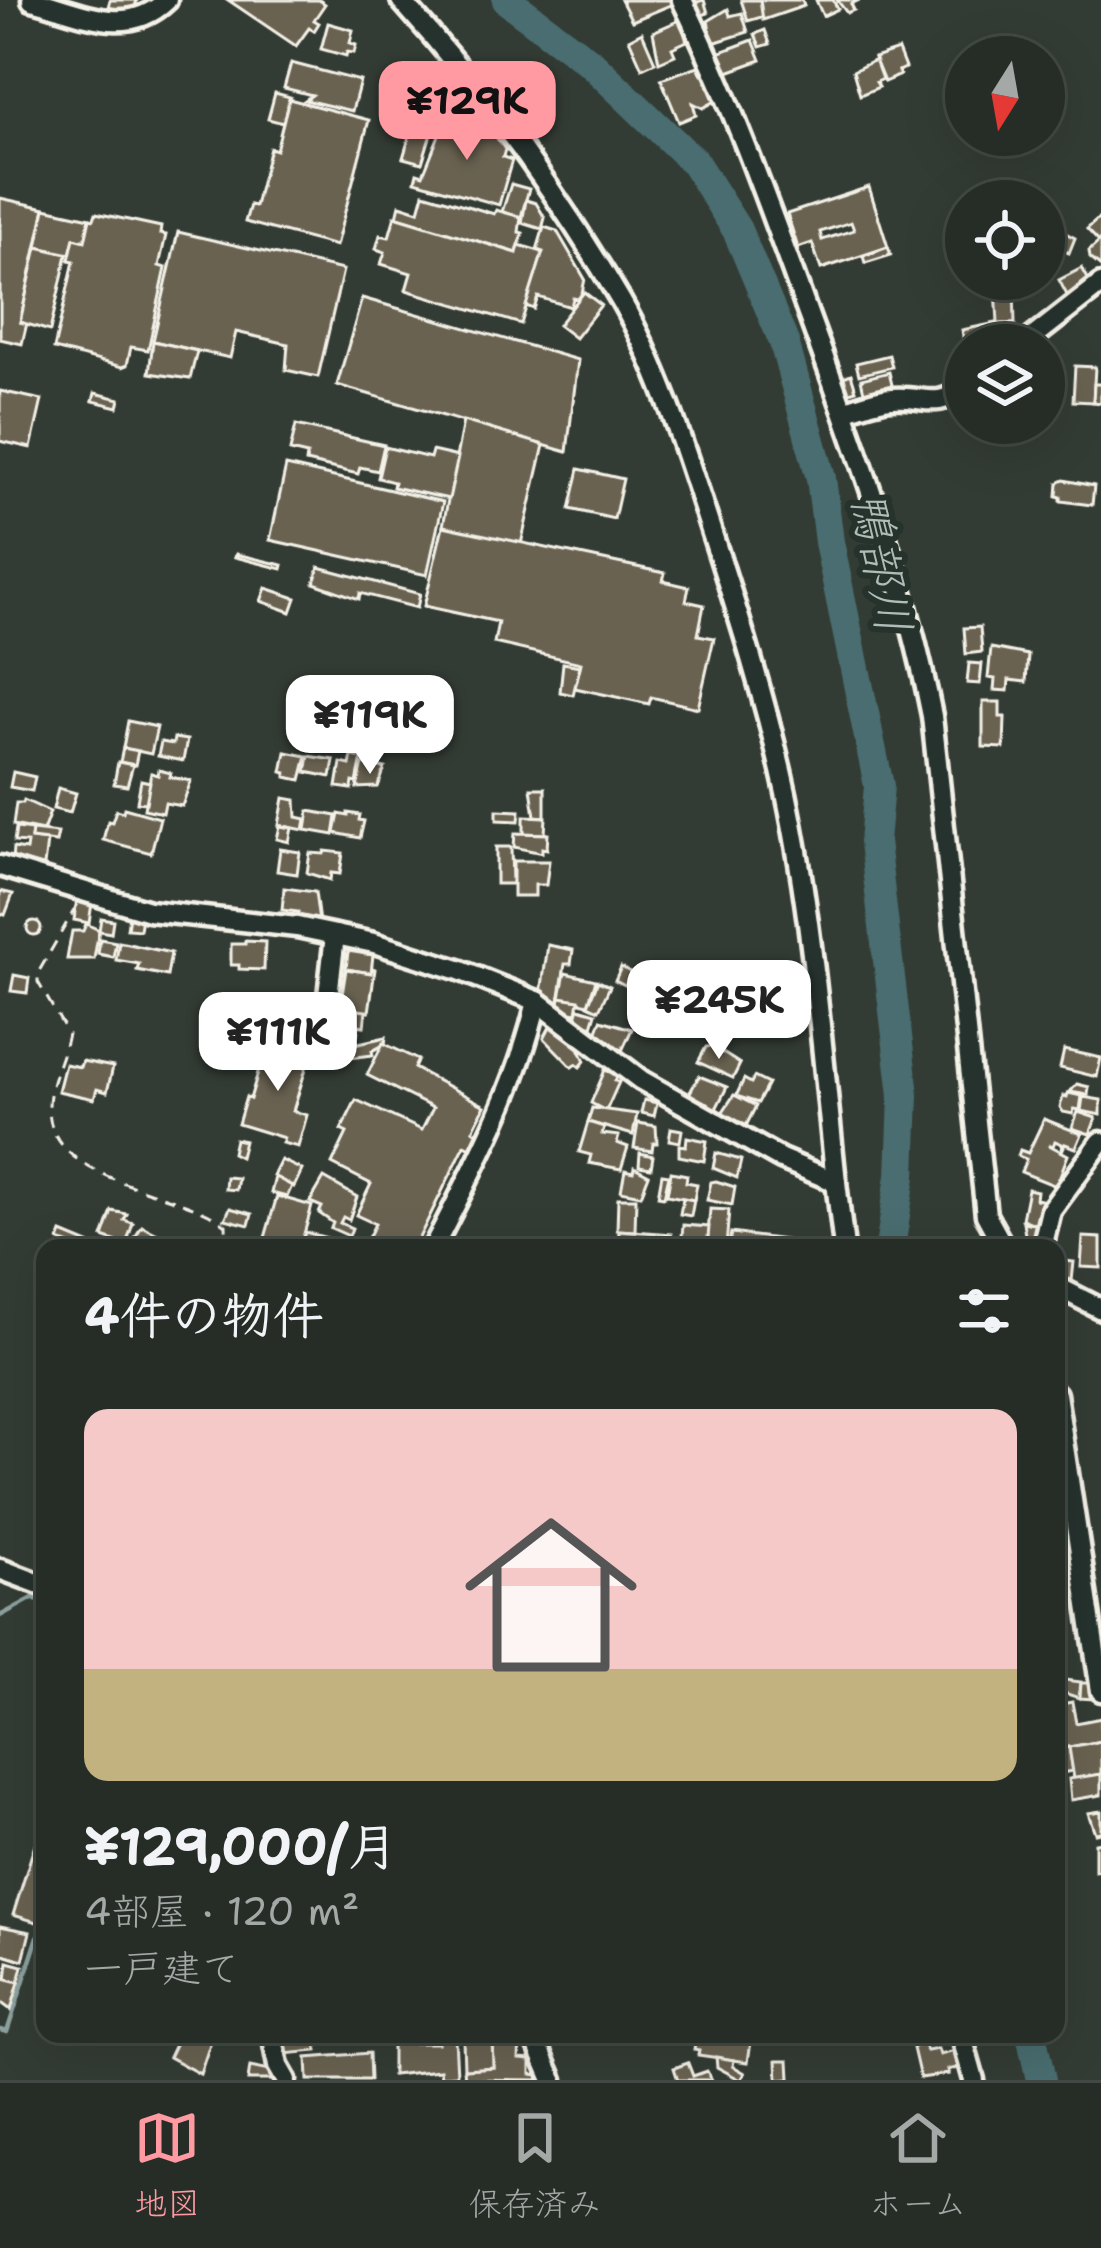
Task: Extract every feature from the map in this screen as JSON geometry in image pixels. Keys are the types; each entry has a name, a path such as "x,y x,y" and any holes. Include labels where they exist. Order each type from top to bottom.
{"street":[{"path":"32,0 130,22 153,14 167,0"},
{"path":"401,0 492,108 560,205 622,304 667,402 728,583 785,792 809,925 843,1239"},
{"path":"683,0 750,148 844,411 921,658 986,1215 999,1239"},
{"path":"1050,324 1101,284"},
{"path":"844,411 885,398 932,404 945,400"},
{"path":"0,866 149,911 298,927 374,943 459,970 536,1001 641,1080 781,1159 836,1181"},
{"path":"325,1022 335,935"},
{"path":"437,1239 495,1118 529,1033 536,1001"},
{"path":"1044,1239 1051,1210 1101,1142"},
{"path":"1065,1291 1101,1310"},
{"path":"1065,1453 1101,1691"},
{"path":"0,1569 36,1583"},
{"path":"274,2043 286,2080"},
{"path":"537,2043 553,2080"},
{"path":"964,2043 974,2080"}],"path":[{"path":"84,891 38,973 42,993 68,1034 50,1093 48,1113 56,1136 72,1156 139,1191 214,1215 226,1225 227,1239"}],"building":[{"path":"110,0 137,0 133,14 108,7"},
{"path":"228,0 319,0 325,4 314,20 319,23 314,31 309,28 296,46"},
{"path":"621,0 670,0 673,4 632,21"},
{"path":"704,0 708,13 696,17 692,3"},
{"path":"741,0 760,0 765,16 748,21"},
{"path":"760,0 802,0 804,6 763,20"},
{"path":"816,0 833,0 838,9 823,16"},
{"path":"837,0 860,0 847,13"},
{"path":"728,9 730,16 742,13 748,32 713,43 708,21"},
{"path":"680,20 687,41 672,48 675,55 659,62 653,32"},
{"path":"328,23 353,30 354,53 346,56 321,49"},
{"path":"765,30 770,44 760,47 755,34"},
{"path":"642,32 655,62 642,68 629,39"},
{"path":"753,40 761,60 725,73 718,53"},
{"path":"898,50 905,68 884,82 874,58"},
{"path":"875,60 882,79 876,82 879,87 860,95 853,71"},
{"path":"291,63 360,81 352,111 305,100 312,95 284,88"},
{"path":"698,66 702,75 708,73 719,99 703,108 693,103 696,115 679,122 661,79"},
{"path":"422,78 435,85 432,98 416,89"},
{"path":"275,93 290,97 283,123 268,119"},
{"path":"289,99 369,120 336,246 245,222 250,205 255,206 270,148 276,150"},
{"path":"417,109 431,113 425,132 412,128"},
{"path":"431,119 452,126 454,119 496,137 505,149 503,157 512,160 499,205 415,181 417,173 423,175 441,130 429,126"},
{"path":"412,128 431,134 422,163 403,158"},
{"path":"511,184 529,189 521,217 502,212"},
{"path":"869,187 888,247 821,269 812,243 798,248 787,214","holes":["851,222 854,230 822,240 820,232"]},
{"path":"424,193 521,217 519,232 523,233 517,253 397,217 400,205 419,211"},
{"path":"0,198 45,208 20,322 27,323 22,344 0,339"},
{"path":"526,200 536,203 545,218 542,229 522,223"},
{"path":"45,208 90,218 85,241 74,238 70,254 37,247"},
{"path":"96,213 161,227 160,234 166,235 159,266 166,268 148,350 131,347 127,365 122,367 54,349 74,261 69,260 74,238 85,241 90,218"},
{"path":"395,216 517,253 519,245 543,252 521,324 406,290 411,273 381,264 385,252 376,249 380,235 389,237"},
{"path":"1098,219 1101,267 1090,258 1089,251 1099,242 1087,229"},
{"path":"544,227 557,231 585,279 571,307 538,297 534,309 526,306 543,252 537,250"},
{"path":"178,232 343,270 318,377 286,370 288,344 236,332 230,358 153,341"},
{"path":"1065,233 1075,238 1069,253 1065,251"},
{"path":"37,247 67,254 50,331 20,322"},
{"path":"888,247 891,255 865,263 863,256"},
{"path":"1082,268 1092,286 1069,299 1065,277"},
{"path":"584,292 601,305 575,338 558,325"},
{"path":"362,298 578,360 567,452 337,385"},
{"path":"997,300 1014,300 1015,324 998,324"},
{"path":"153,341 197,351 190,379 149,373"},
{"path":"889,355 892,367 859,375 856,363"},
{"path":"1075,366 1095,367 1093,402 1073,401"},
{"path":"889,372 892,385 864,392 861,379"},
{"path":"851,374 856,390 846,393 841,378"},
{"path":"1094,384 1101,384 1101,403 1093,402"},
{"path":"0,391 42,400 31,448 0,441"},
{"path":"95,393 120,399 118,407 93,401"},
{"path":"463,421 544,445 521,544 443,526"},
{"path":"296,425 384,445 378,471 360,467 358,474 306,462 307,455 290,451"},
{"path":"385,447 430,458 432,451 458,457 449,499 393,487 394,482 378,478"},
{"path":"286,466 443,502 427,575 270,540"},
{"path":"579,469 623,479 614,519 570,509"},
{"path":"1058,483 1094,486 1092,505 1061,501"},
{"path":"443,526 665,573 663,581 689,587 686,601 704,605 698,635 714,638 698,708 651,697 649,704 575,688 581,663 494,643 498,622 424,606"},
{"path":"235,557 283,565 282,569"},
{"path":"319,567 420,594 417,608 360,593 359,599 314,583"},
{"path":"266,588 296,598 291,612 261,601"},
{"path":"980,627 982,652 966,654 964,628"},
{"path":"991,648 1028,655 1026,682 1009,680 1008,691 994,690 995,679 988,678"},
{"path":"563,663 580,666 573,695 560,692"},
{"path":"969,663 982,664 980,684 967,683"},
{"path":"983,702 1000,702 1000,717 1005,717 1004,748 983,747"},
{"path":"128,721 157,727 151,754 123,748"},
{"path":"174,738 187,740 183,761 158,756 161,742 173,744"},
{"path":"123,748 138,751 135,765 120,762"},
{"path":"286,752 307,756 301,780 282,772"},
{"path":"309,756 334,760 331,777 306,772"},
{"path":"352,756 362,758 357,783 353,782 352,789 337,787 341,763 350,765"},
{"path":"118,762 133,765 127,786 114,784"},
{"path":"363,764 385,768 378,787 357,788"},
{"path":"159,770 191,781 182,806 165,803 163,813 144,809 151,773 158,775"},
{"path":"13,772 35,777 32,791 10,787"},
{"path":"141,780 150,782 146,803 137,802"},
{"path":"58,788 76,793 70,813 53,809"},
{"path":"531,788 545,788 545,817 535,816"},
{"path":"284,798 296,800 297,817 306,819 304,830 279,825"},
{"path":"24,800 50,812 43,831 13,825 16,803"},
{"path":"124,808 160,818 151,853 103,840 108,821"},
{"path":"497,810 520,811 519,821 497,820"},
{"path":"309,811 337,816 334,835 306,830"},
{"path":"339,814 364,821 360,838 335,833"},
{"path":"524,816 546,817 545,834 524,833"},
{"path":"280,826 292,828 289,842 277,839"},
{"path":"16,828 32,830 31,839 47,841 44,866 12,862 13,848 26,850 27,843 14,842"},
{"path":"32,830 58,833 56,842 31,839"},
{"path":"515,833 548,834 547,849 542,848 542,853 514,847"},
{"path":"496,847 511,847 512,884 496,884"},
{"path":"280,849 300,852 297,874 277,871"},
{"path":"310,853 343,853 340,874 331,873 330,880 307,873"},
{"path":"513,861 549,861 546,885 535,885 535,896 513,896"},
{"path":"284,888 315,892 319,922 297,920 298,912 282,910"},
{"path":"0,891 13,894 5,915 0,913"},
{"path":"77,898 92,903 89,923 74,920"},
{"path":"129,915 142,917 140,930 127,929"},
{"path":"101,918 113,920 111,933 99,931"},
{"path":"34,921 41,928 34,935 27,928"},
{"path":"86,924 99,930 94,959 67,959 72,931 83,931"},
{"path":"100,939 116,942 113,957 98,954"},
{"path":"119,942 171,953 167,976 116,960"},
{"path":"265,942 264,970 231,965 231,944"},
{"path":"548,945 573,950 571,964 565,964 558,1008 540,1000"},
{"path":"348,951 373,955 371,973 346,969"},
{"path":"621,967 632,973 625,985 615,980"},
{"path":"372,968 369,1012 340,1008 346,969 371,973"},
{"path":"565,973 596,980 588,1004 560,997"},
{"path":"14,975 29,978 27,993 11,991"},
{"path":"598,981 610,986 599,1010 588,1005"},
{"path":"560,997 579,1000 577,1013 558,1010"},
{"path":"340,1008 366,1011 364,1026 338,1023"},
{"path":"579,1008 596,1013 592,1026 575,1020"},
{"path":"601,1020 632,1029 620,1055 595,1036"},
{"path":"553,1021 585,1045 580,1050 585,1061 580,1067 572,1067 544,1038"},
{"path":"338,1023 359,1025 357,1036 336,1039"},
{"path":"386,1037 373,1055 348,1058 345,1046"},
{"path":"268,1039 311,1052 293,1111 307,1115 298,1147 238,1124"},
{"path":"383,1043 418,1060 414,1068 485,1106 473,1130 481,1134 473,1149 465,1145 418,1239 368,1239 375,1224 356,1215 371,1184 332,1164 356,1100 422,1130 433,1108 367,1075"},
{"path":"706,1047 740,1064 733,1078 698,1062"},
{"path":"1064,1050 1101,1058 1097,1077 1060,1068"},
{"path":"82,1061 113,1067 107,1092 97,1089 94,1099 58,1091 65,1064 80,1067"},
{"path":"605,1070 618,1075 615,1081 619,1082 606,1111 591,1103"},
{"path":"699,1076 727,1087 713,1115 704,1110 708,1103 688,1096"},
{"path":"754,1077 768,1084 758,1103 736,1096 744,1079 751,1083"},
{"path":"1077,1084 1089,1087 1088,1095 1070,1092"},
{"path":"1068,1093 1082,1096 1080,1110 1074,1109 1073,1114 1060,1107"},
{"path":"734,1095 756,1106 746,1126 722,1113"},
{"path":"1083,1097 1101,1100 1101,1115 1081,1111"},
{"path":"644,1100 657,1103 654,1116 641,1113"},
{"path":"592,1108 637,1114 633,1135 588,1122"},
{"path":"1078,1112 1096,1118 1090,1134 1072,1128"},
{"path":"1044,1119 1082,1134 1076,1148 1065,1144 1062,1151 1062,1144 1055,1141 1049,1145 1068,1155 1056,1186 1021,1172 1026,1159 1018,1156 1020,1150 1028,1153"},
{"path":"588,1122 604,1127 602,1134 619,1136 617,1143 628,1147 621,1169 589,1163 591,1155 579,1152"},
{"path":"638,1123 656,1126 657,1143 652,1151 634,1148"},
{"path":"671,1128 682,1130 680,1142 669,1140"},
{"path":"687,1137 707,1141 704,1161 679,1156 679,1145 686,1146"},
{"path":"235,1139 244,1141 240,1157 232,1153"},
{"path":"640,1153 653,1156 651,1168 639,1166"},
{"path":"716,1153 741,1160 737,1178 713,1168"},
{"path":"281,1160 302,1170 294,1187 273,1176"},
{"path":"634,1167 649,1175 641,1195 621,1191 625,1170 633,1172"},
{"path":"671,1172 687,1175 686,1182 697,1184 694,1200 667,1195"},
{"path":"662,1174 669,1175 664,1197 658,1196"},
{"path":"226,1177 238,1178 236,1190 225,1189"},
{"path":"275,1177 292,1186 287,1197 271,1193"},
{"path":"324,1178 357,1197 349,1220 343,1217 340,1223 352,1228 349,1236 331,1228 333,1223 319,1213 322,1207 310,1202"},
{"path":"711,1182 735,1187 732,1205 707,1200"},
{"path":"1028,1189 1037,1191 1036,1199 1046,1201 1037,1225 1022,1219"},
{"path":"277,1196 312,1206 303,1239 265,1239"},
{"path":"618,1198 636,1198 635,1231 617,1230"},
{"path":"683,1198 694,1200 691,1216 680,1214"},
{"path":"230,1208 252,1214 249,1225 225,1219"},
{"path":"710,1209 729,1210 727,1239 708,1239"},
{"path":"112,1211 127,1214 124,1220 133,1223 128,1239 103,1237"},
{"path":"1023,1222 1038,1225 1034,1239 1026,1239"},
{"path":"683,1225 709,1227 708,1239 682,1239"},
{"path":"142,1226 167,1239 134,1239"},
{"path":"619,1230 671,1234 671,1239 618,1239"},
{"path":"305,1232 331,1239 303,1239"},
{"path":"731,1233 777,1239 730,1239"},
{"path":"1083,1237 1101,1238 1101,1268 1081,1267"},
{"path":"1065,1261 1074,1262 1072,1281 1065,1280"},
{"path":"1065,1680 1081,1682 1079,1698 1065,1693"},
{"path":"1081,1683 1094,1683 1093,1699 1080,1698"},
{"path":"1072,1702 1076,1723 1101,1718 1101,1741 1065,1748 1065,1703"},
{"path":"1101,1741 1101,1774 1074,1779 1069,1747"},
{"path":"1069,1747 1073,1771 1065,1772 1065,1748"},
{"path":"1101,1774 1101,1795 1071,1800 1069,1779"},
{"path":"1101,1811 1101,1832 1095,1833 1088,1813"},
{"path":"36,1840 36,1922 13,1915"},
{"path":"1101,1842 1101,1870 1095,1871 1095,1843"},
{"path":"0,1926 30,1932 23,1960 0,1953"},
{"path":"8,1962 23,1966 19,1982 6,1979"},
{"path":"0,1977 19,1982 11,2010 0,2002"},
{"path":"176,2043 210,2043 200,2074 169,2057"},
{"path":"280,2043 317,2043 317,2051 284,2054"},
{"path":"392,2043 455,2043 457,2075 441,2076 440,2070 392,2075"},
{"path":"463,2043 492,2043 493,2067 464,2069"},
{"path":"492,2043 520,2043 519,2059 531,2060 531,2074 539,2075 538,2080 465,2079 464,2069 493,2067"},
{"path":"695,2043 751,2043 748,2062 698,2055"},
{"path":"922,2043 927,2051 938,2049 940,2055 959,2050 962,2067 920,2078 913,2048"},
{"path":"369,2053 370,2080 308,2080 307,2058"},
{"path":"716,2057 734,2060 733,2066 745,2073 741,2080 717,2067"},
{"path":"777,2060 789,2060 790,2079 778,2080"},
{"path":"688,2063 693,2076 707,2071 712,2080 678,2080 674,2068"},
{"path":"250,2067 274,2072 272,2080 248,2080"}],"waterway":[{"name":"鴨部川","path":"507,0 592,64 694,162 737,230 784,342 821,478 829,542 879,786 874,842 904,1095 901,1176 891,1239"},
{"path":"0,1616 36,1599"},
{"path":"0,2030 7,2032 36,1943"},
{"name":"鴨部川","path":"1033,2043 1041,2080"}]}
